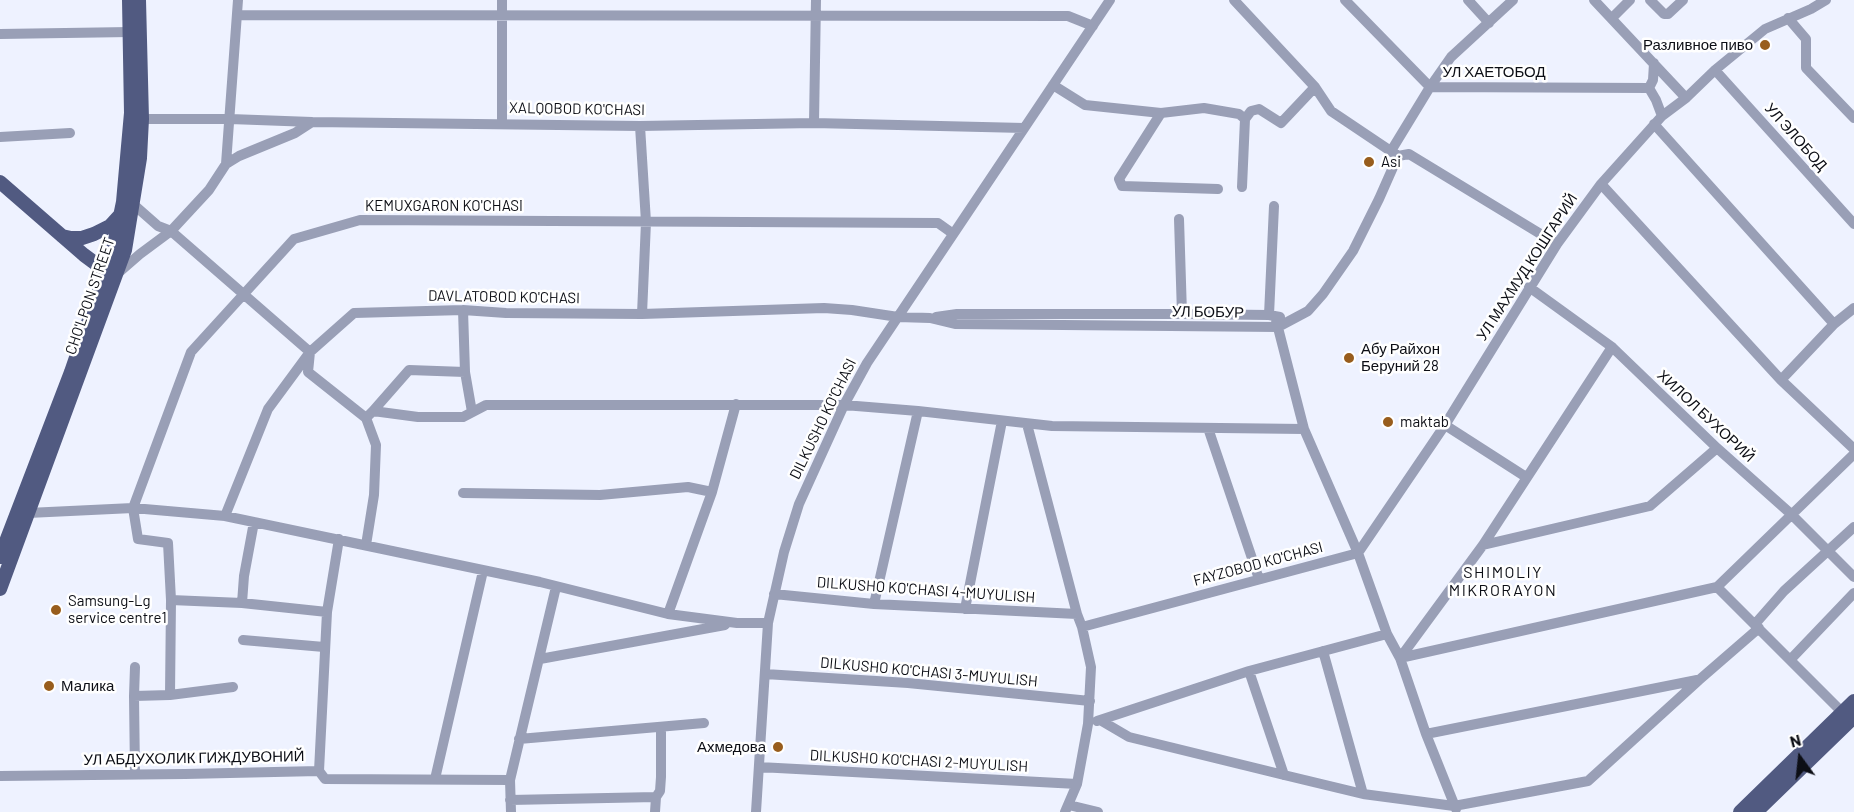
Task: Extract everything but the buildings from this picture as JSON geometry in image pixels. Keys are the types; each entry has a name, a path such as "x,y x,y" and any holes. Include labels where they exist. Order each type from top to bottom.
{"main road":[{"name":"CHO'LPON STREET","path":"0,589 112,273 128,157 131,113 129,0"},
{"name":"CHO'LPON STREET","path":"0,557 112,273 125,250 140,158 142,118 140,0"},
{"path":"0,182 60,236 112,273"},
{"path":"60,236 82,238 94,234 110,226 121,214"},
{"path":"1756,812 1848,714 1854,701"},
{"path":"1740,812 1848,714"}],"street":[{"path":"226,164 238,0"},
{"path":"502,0 502,124"},
{"path":"814,123 816,0"},
{"name":"DILKUSHO KO'CHASI","path":"756,812 768,623 784,552 799,504 844,405 867,363 1110,0"},
{"path":"1234,0 1315,87 1331,111 1394,153 1409,154 1557,244"},
{"name":"УЛ ХАЕТОБОД","path":"1345,0 1430,87 1649,88"},
{"path":"1468,0 1489,23"},
{"path":"930,318 957,314 1182,314 1293,320 1308,311 1323,294 1353,251 1379,199 1394,153 1430,87 1451,57 1513,0"},
{"path":"1594,0 1686,98"},
{"path":"1612,18 1630,0"},
{"path":"1650,0 1664,14 1668,14 1683,0"},
{"name":"УЛ МАХМУД КОШГАРИЙ","path":"1358,553 1445,425 1557,244 1601,183 1658,120 1765,29 1826,0"},
{"path":"238,15 1068,16 1093,26"},
{"path":"1788,18 1806,39 1806,68 1854,118"},
{"path":"0,34 130,32"},
{"path":"1654,63 1653,80 1649,88 1658,120 1834,324"},
{"name":"УЛ ЭЛОБОД","path":"1715,70 1854,224"},
{"path":"1053,85 1085,105 1161,113 1204,108 1239,114 1245,119"},
{"path":"1242,187 1245,119 1251,111 1259,109 1281,123 1315,87"},
{"path":"1161,113 1119,178 1122,186 1218,189"},
{"name":"XALQOBOD KO'CHASI","path":"142,118 640,126 814,123 1024,128"},
{"path":"112,273 171,231 209,190 226,164 239,156 295,133 312,122"},
{"path":"640,126 646,222 642,314"},
{"path":"0,137 70,133"},
{"path":"1601,183 1781,380 1854,449"},
{"path":"133,204 158,226 171,231 310,352 308,372 369,414 463,417 486,405 844,405 1053,426 1304,429"},
{"path":"1274,206 1274,320 1304,429 1358,553 1387,634 1400,658 1426,734 1456,809"},
{"path":"1179,219 1182,314"},
{"name":"KEMUXGARON KO'CHASI","path":"170,695 171,600 168,543 138,539 133,508 191,352 294,239 360,220 938,223 952,233"},
{"name":"ХИЛОЛ БУХОРИЙ","path":"1529,287 1612,347 1717,448 1791,514 1854,577"},
{"name":"DAVLATOBOD KO'CHASI","path":"225,516 268,409 310,352 354,313 463,310 506,313 642,314 824,308 898,317"},
{"path":"1781,380 1834,324 1854,308"},
{"path":"463,310 465,372 472,412"},
{"name":"УЛ БОБУР","path":"898,317 930,318 955,324 1274,320"},
{"path":"1400,658 1483,545 1612,347"},
{"path":"369,414 409,370 465,372"},
{"path":"668,614 712,492 736,404"},
{"path":"873,604 918,411"},
{"path":"366,545 374,495 376,446 369,414"},
{"path":"965,609 1002,421"},
{"path":"1027,424 1077,614 1083,627 1091,667 1088,724 1077,784 1067,808 1098,812"},
{"path":"1445,425 1526,477"},
{"path":"1208,428 1259,579"},
{"path":"1483,545 1650,506 1717,448"},
{"path":"1400,658 1717,587 1854,454"},
{"path":"463,493 600,495 688,487 712,492"},
{"path":"28,513 133,508 225,516 556,587 668,614 736,623 768,623"},
{"path":"242,603 244,576 254,522"},
{"path":"1100,720 1129,737 1363,794 1456,809 1588,781 1757,626 1784,591 1854,527"},
{"path":"319,771 327,612 339,539"},
{"name":"FAYZOBOD KO'CHASI","path":"1083,627 1358,553"},
{"path":"435,779 483,571"},
{"path":"511,812 510,780 556,587"},
{"path":"1717,587 1848,714"},
{"path":"1790,660 1854,593"},
{"name":"DILKUSHO KO'CHASI 4-MUYULISH","path":"774,594 873,604 1077,614"},
{"path":"171,600 242,603 327,612"},
{"path":"540,659 736,623"},
{"path":"1088,724 1249,671 1387,634"},
{"path":"243,640 324,647"},
{"path":"1323,651 1363,794"},
{"path":"135,667 135,774"},
{"path":"1249,671 1284,775"},
{"name":"DILKUSHO KO'CHASI 3-MUYULISH","path":"765,674 908,683 1090,701"},
{"path":"1426,734 1699,680"},
{"path":"134,696 170,695 233,687"},
{"path":"519,739 704,723"},
{"path":"655,812 661,777 661,726"},
{"name":"DILKUSHO KO'CHASI 2-MUYULISH","path":"759,767 1077,784"},
{"name":"УЛ АБДУХОЛИК ГИЖДУВОНИЙ","path":"0,776 319,771 325,779 510,780"},
{"path":"510,800 656,797"}],"place":[{"name":"Разливное пиво","path":"1765,45"},
{"name":"Asi","path":"1369,162"},
{"name":"Абу Райхон Беруний 28","path":"1349,358"},
{"name":"maktab","path":"1388,422"},
{"name":"Samsung-Lg service centre1","path":"56,610"},
{"name":"Малика","path":"49,686"},
{"name":"Ахмедова","path":"778,747"}],"district":[{"name":"SHIMOLIY MIKRORAYON","path":"1503,582"}]}
